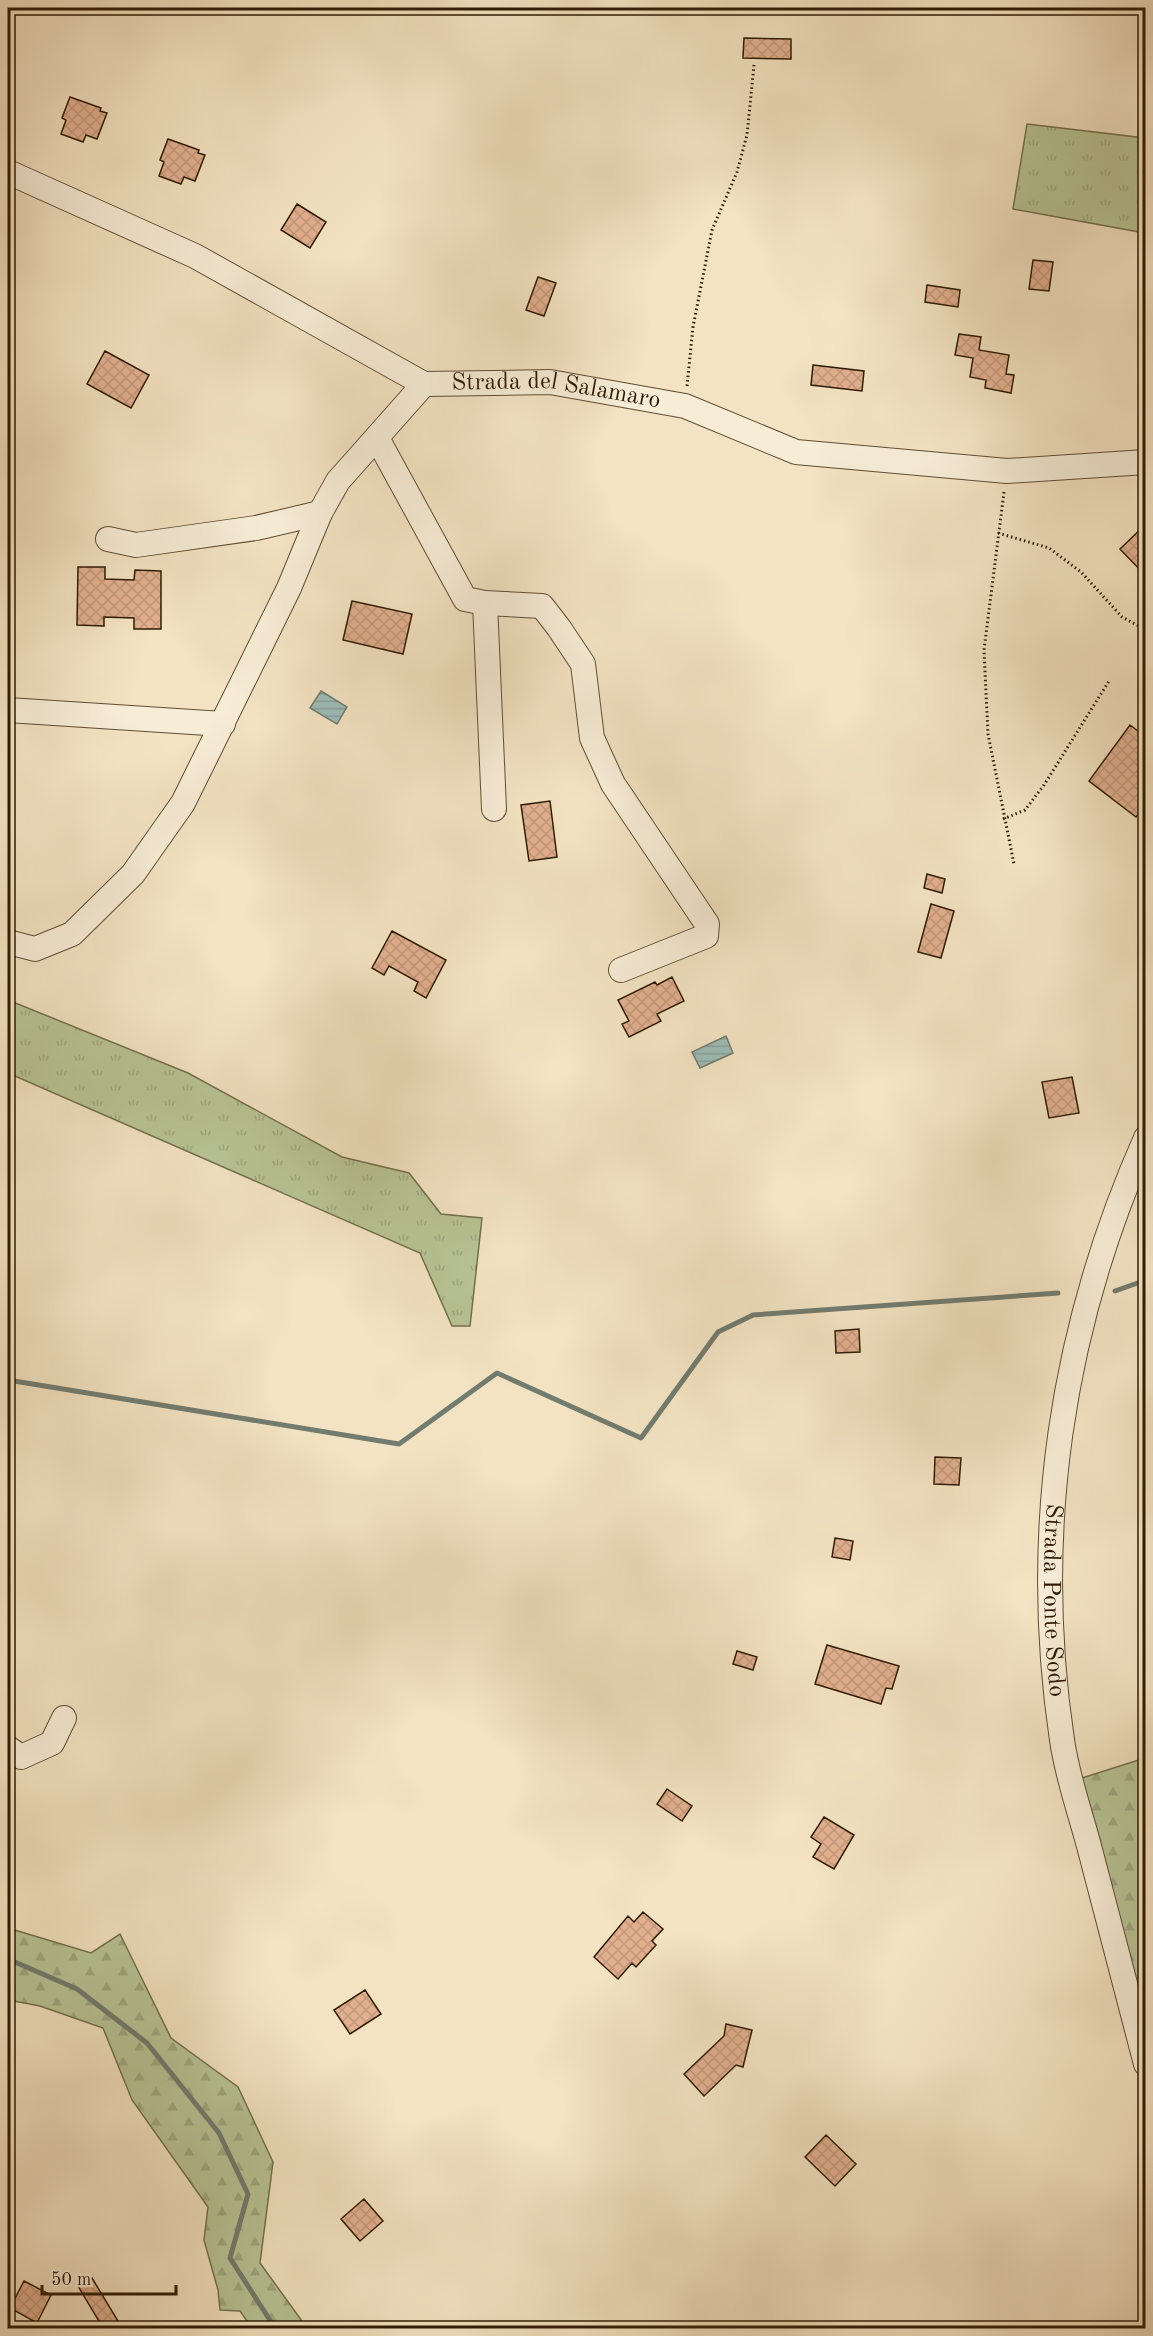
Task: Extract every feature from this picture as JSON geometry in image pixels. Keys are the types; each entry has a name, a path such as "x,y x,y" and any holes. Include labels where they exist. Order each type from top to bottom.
{"street":[{"name":"Strada del Salamaro","path":"8,172 195,256 424,384 550,382 685,406 796,452 1007,471 1146,462"},
{"path":"8,942 35,949 72,934 125,881 183,803 289,588 320,513 339,481 424,384"},
{"path":"377,438 465,598 485,603 542,606 584,664 592,738 613,784 707,924 706,936 621,970"},
{"path":"108,539 136,544 256,528 320,513"},
{"path":"485,603 494,809"},
{"path":"8,710 223,724"},
{"name":"Strada Ponte Sodo","path":"1146,1138 1121,1193 1097,1264 1068,1378 1054,1476 1050,1575 1051,1643 1062,1742 1146,2064"},
{"path":"8,1748 21,1756 52,1743 64,1718"}],"path":[{"path":"685,406 693,327 712,230 736,172 747,135 754,65"},
{"path":"1007,471 984,650 988,734 1014,864"},
{"path":"998,533 1049,548 1081,572 1122,617 1146,630"},
{"path":"1004,819 1025,810 1038,794 1109,681"}],"green space":[{"path":"1027,124 1145,138 1145,233 1013,209"},
{"path":"8,1000 188,1073 342,1157 409,1173 441,1214 482,1218 470,1326 452,1326 420,1253 8,1073"},
{"path":"1145,1758 1145,2028 1082,1778"},
{"path":"8,1928 91,1953 120,1934 171,2038 238,2087 273,2162 260,2263 307,2328 252,2328 240,2311 220,2310 218,2290 204,2240 208,2207 132,2100 103,2028 40,2006 8,2000"}],"water":[{"path":"321,691 347,707 337,724 310,708"},
{"path":"726,1036 733,1053 700,1068 692,1052"}],"building":[{"path":"744,38 791,39 791,59 743,58"},
{"path":"70,97 101,108 100,111 107,113 97,139 86,135 83,142 61,134 66,120 62,118"},
{"path":"168,139 199,150 198,153 205,155 195,181 184,177 181,184 159,176 164,162 160,160"},
{"path":"297,204 326,222 310,248 281,230"},
{"path":"1033,260 1053,262 1049,291 1029,289"},
{"path":"538,277 556,283 544,316 526,310"},
{"path":"927,285 960,290 958,307 925,302"},
{"path":"959,334 981,337 979,350 1009,355 1006,374 1014,375 1011,393 985,388 986,380 970,377 973,358 955,355"},
{"path":"105,351 149,375 131,408 87,384"},
{"path":"813,365 864,371 862,391 811,385"},
{"path":"1146,524 1146,576 1120,549"},
{"path":"78,567 105,567 105,579 134,580 135,570 161,571 161,629 134,629 134,618 104,617 104,626 77,625"},
{"path":"352,601 412,614 403,654 343,640"},
{"path":"1130,725 1146,737 1146,805 1136,817 1089,781"},
{"path":"550,801 557,857 529,861 521,805"},
{"path":"927,874 945,879 942,893 924,888"},
{"path":"931,904 954,911 941,958 918,952"},
{"path":"392,931 446,960 426,998 414,991 418,982 389,966 384,975 372,968"},
{"path":"672,977 684,1001 657,1014 661,1021 629,1037 622,1024 629,1021 618,1000 655,982 657,985"},
{"path":"1072,1077 1079,1113 1049,1118 1042,1082"},
{"path":"859,1329 860,1352 836,1353 835,1331"},
{"path":"935,1457 961,1458 959,1485 934,1484"},
{"path":"835,1538 853,1541 850,1560 832,1557"},
{"path":"827,1645 899,1666 892,1689 886,1688 881,1704 815,1684"},
{"path":"737,1651 757,1657 753,1670 733,1664"},
{"path":"667,1789 692,1806 682,1821 657,1804"},
{"path":"824,1817 854,1835 834,1869 813,1857 821,1844 811,1837"},
{"path":"643,1912 663,1929 652,1941 656,1945 636,1967 632,1963 618,1979 594,1957 628,1916 634,1922"},
{"path":"365,1990 381,2014 350,2034 334,2010"},
{"path":"726,2024 752,2030 743,2067 736,2065 704,2096 684,2074 724,2036"},
{"path":"826,2135 856,2164 835,2186 805,2157"},
{"path":"364,2199 383,2221 360,2241 341,2219"},
{"path":"92,2278 118,2321 106,2328 103,2328 78,2286"},
{"path":"24,2281 51,2295 37,2323 10,2308"}],"waterway":[{"path":"1115,1291 1146,1280"},
{"path":"8,1380 399,1444 497,1373 641,1438 718,1332 753,1315 1058,1293"},
{"path":"8,1959 77,1989 147,2043 219,2133 248,2194 230,2258 275,2328"}]}
